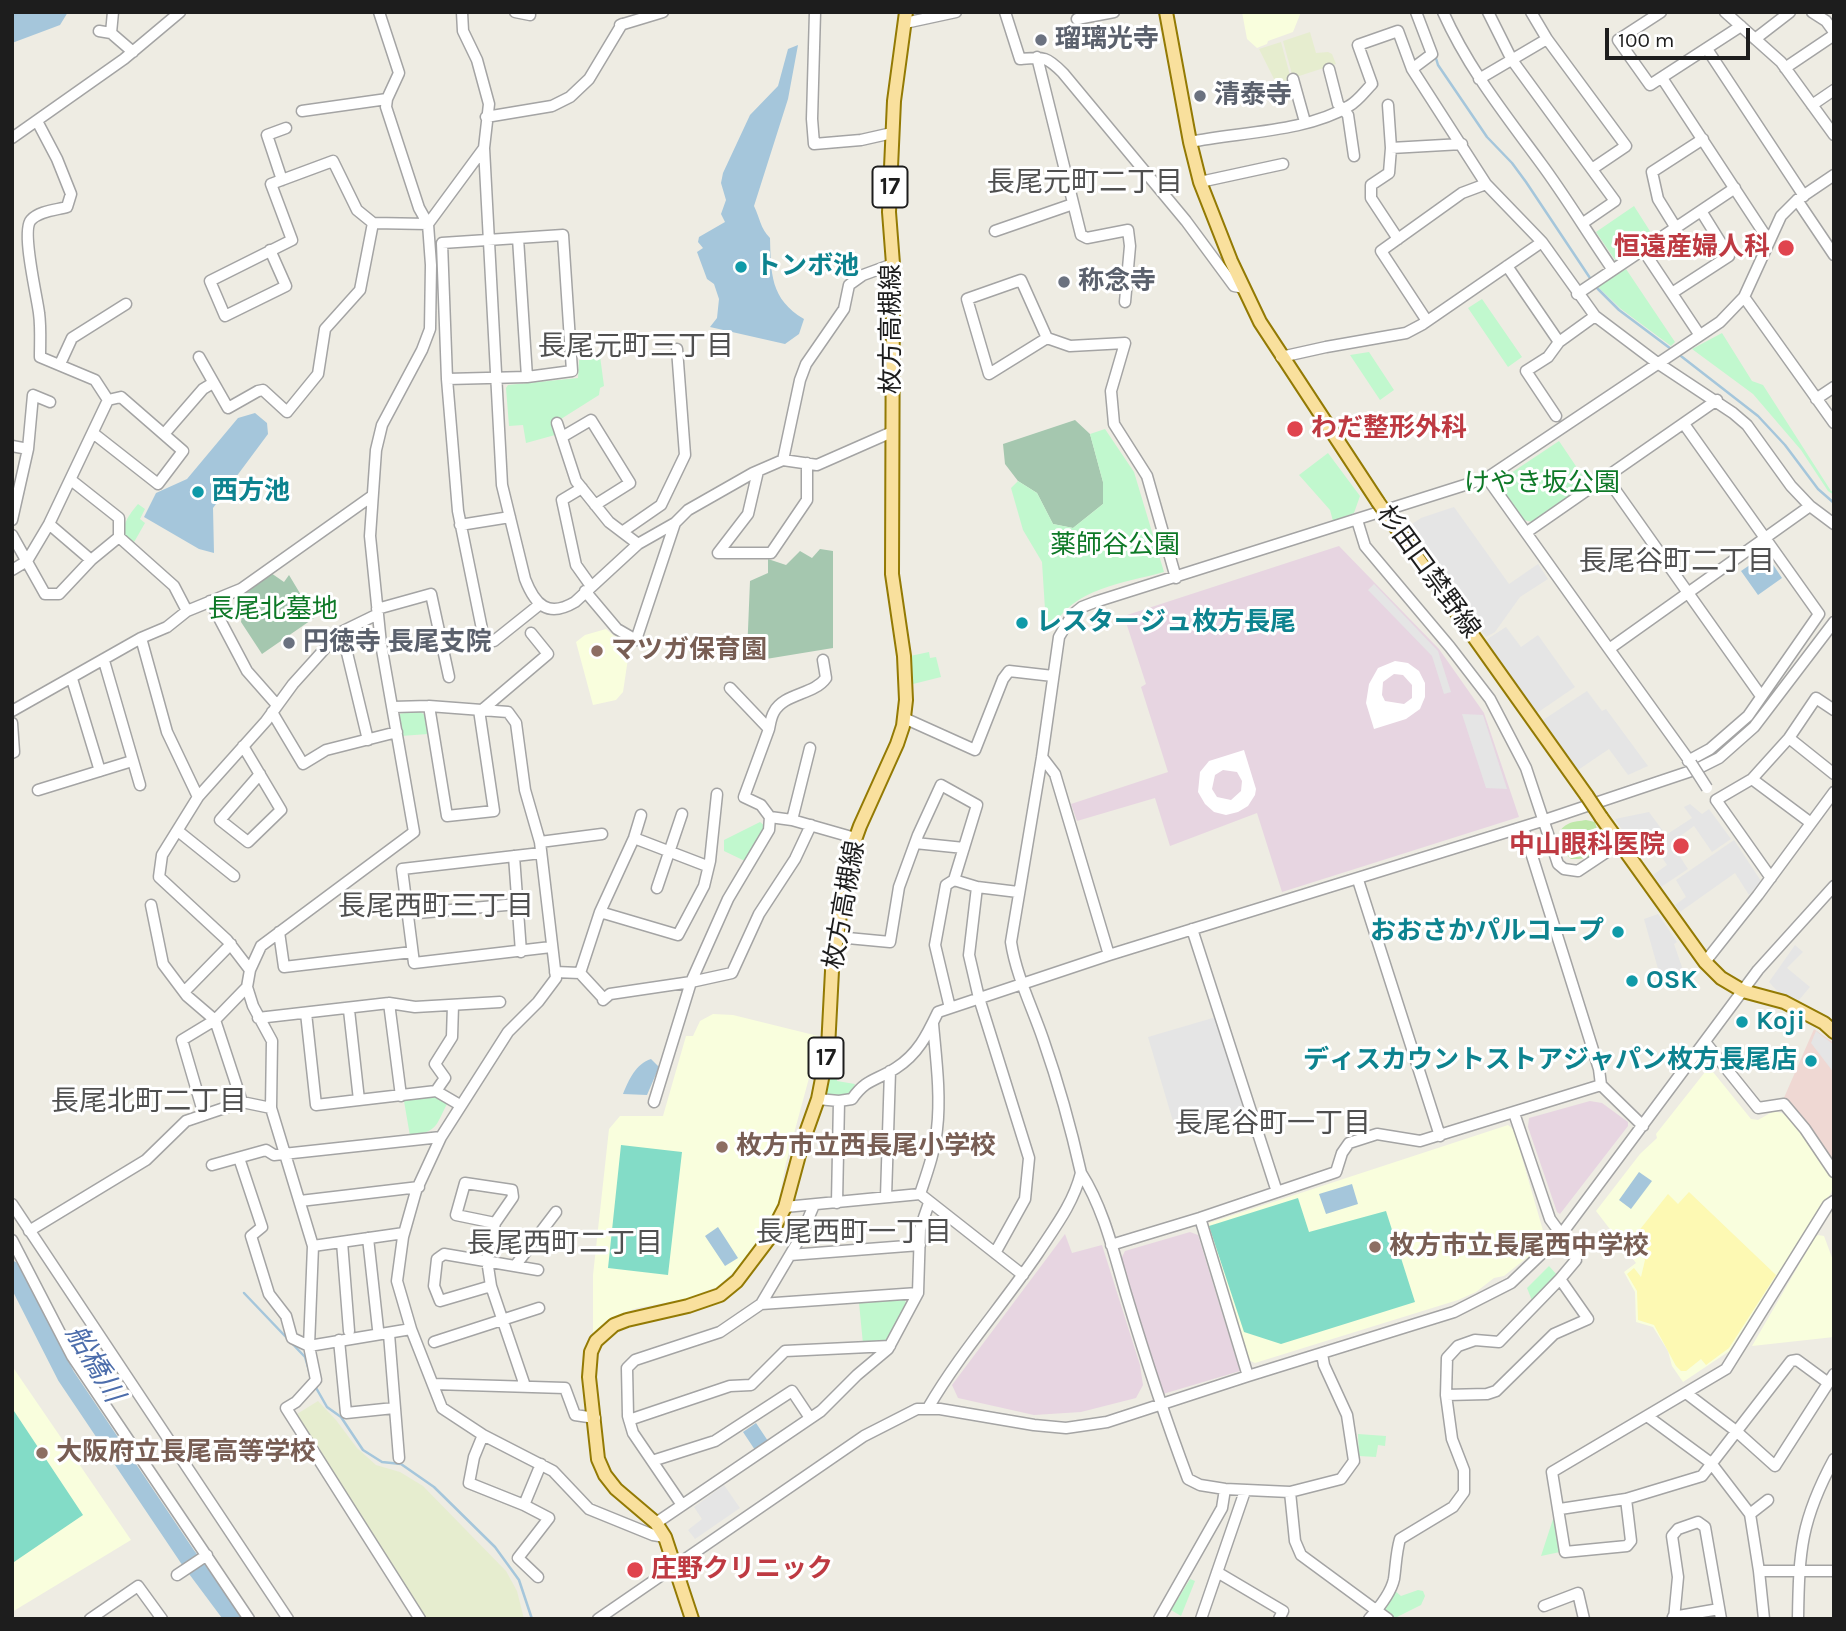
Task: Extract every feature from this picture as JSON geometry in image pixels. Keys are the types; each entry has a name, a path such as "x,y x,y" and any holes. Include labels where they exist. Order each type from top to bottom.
{"main road":[{"name":"杉田口禁野線","path":"1166,12 1200,182 1222,241 1260,322 1281,357 1378,502 1704,962 1721,978 1744,991 1784,1002 1824,1023 1834,1032"},
{"name":"枚方高槻線","path":"692,1619 666,1537 656,1523 616,1489 605,1475 595,1446 595,1418 589,1377 591,1352 604,1333 627,1320 688,1306 720,1295 737,1282 768,1240 785,1207 802,1144 818,1099 828,1048 832,971 848,859 897,744 906,701 905,663 892,574 893,264 889,212 894,101 906,18"}],"street":[{"path":"111,33 113,12"},
{"path":"12,138 133,51 180,12"},
{"path":"462,12 463,31 477,60 489,103 484,148 502,485 525,579 529,592 539,606 552,609 567,607 638,544 674,523 688,510 758,471 783,460 817,465 892,432"},
{"path":"515,12 530,15"},
{"path":"486,117 552,106 570,97 589,79 621,24 663,12"},
{"path":"815,12 812,119 814,144 861,140 892,133"},
{"path":"906,18 956,12"},
{"path":"1005,12 1020,59 1037,57 1050,60 1063,73 1186,221 1234,286 1244,288"},
{"path":"1077,19 1114,12"},
{"path":"1412,69 1432,54 1416,12"},
{"path":"1443,12 1479,79 1583,223 1613,270"},
{"path":"1488,12 1512,60 1615,201 1583,223"},
{"path":"1531,12 1547,39 1626,146 1592,169"},
{"path":"1637,12 1643,23"},
{"path":"1661,12 1618,40 1650,85 1741,26"},
{"path":"1725,12 1785,68 1834,135"},
{"path":"1755,39 1790,12"},
{"path":"1785,68 1834,33 1826,21 1812,12"},
{"path":"383,14 399,73 386,107 419,208 428,224 431,265 430,329 422,350 382,425 376,450 370,536 377,611 414,832 261,946 250,970 247,987 258,1018 272,1041 271,1108 313,1246 309,1346 314,1384 286,1408 420,1619"},
{"path":"99,30 111,33 133,51"},
{"path":"1190,142 1305,122 1350,106 1373,84 1358,45 1398,31 1412,69 1486,184 1542,242 1595,316 1747,425 1791,486 1810,506 1834,524"},
{"path":"1479,79 1547,39"},
{"path":"1707,49 1834,255"},
{"path":"1037,57 1081,235 1087,237 1128,230 1130,246 1125,302"},
{"path":"1329,69 1338,104 1348,115 1354,156"},
{"path":"1662,78 1769,242"},
{"path":"1293,79 1305,122"},
{"path":"1812,105 1834,90"},
{"path":"303,111 387,99"},
{"path":"1388,105 1391,148 1388,173 1371,186 1371,198 1398,239"},
{"path":"37,121 71,194 67,207 48,211 32,219 28,225 28,252 40,316 40,357 95,380 108,400"},
{"path":"282,180 267,135 286,128"},
{"path":"1676,228 1658,199 1652,172 1703,139"},
{"path":"1391,148 1462,144"},
{"path":"428,224 484,148"},
{"path":"271,250 286,286 225,316 210,281 271,250 292,240 271,184 333,161 357,209 373,223 428,224"},
{"path":"1200,182 1283,164"},
{"path":"1322,1354 1324,1365 1347,1415 1354,1461 1341,1479 1290,1492 1245,1492 1200,1485 1188,1479 1160,1404 1111,1245 1091,1189 1081,1173 1046,1046 1014,963 1011,942 1059,637 1072,615 1082,607 1488,478 1720,321 1744,297 1781,216 1801,198 1834,176"},
{"path":"1427,321 1381,251 1462,192 1486,184"},
{"path":"1577,294 1735,188"},
{"path":"995,231 1073,204"},
{"path":"1672,293 1729,256 1701,211"},
{"path":"199,357 228,408 263,390 287,412 318,374 325,329 360,290 367,266 373,223"},
{"path":"447,379 527,377 572,371 563,235 442,243 447,379 460,526 484,639"},
{"path":"518,238 527,377"},
{"path":"1281,357 1326,346 1406,333 1542,242"},
{"path":"1643,250 1699,334"},
{"path":"783,460 800,380 806,364 844,309 849,285 863,275 893,264"},
{"path":"1507,266 1559,342"},
{"path":"1047,338 989,374 967,299 1021,280 1047,338 1070,346 1125,343 1111,391 1114,424 1147,476 1175,578"},
{"path":"1744,297 1834,423"},
{"path":"60,364 72,338 126,304"},
{"path":"1556,416 1526,371 1548,357 1559,342 1595,316"},
{"path":"622,533 661,505 685,455 677,349"},
{"path":"164,434 203,389 213,383"},
{"path":"1816,399 1834,387"},
{"path":"12,520 28,449 33,395 50,402"},
{"path":"93,433 158,484 183,451 121,397 108,400"},
{"path":"12,569 27,561 49,524 108,400"},
{"path":"1527,532 1717,401"},
{"path":"562,437 592,420 630,482 595,505"},
{"path":"557,424 576,481 609,522 638,544"},
{"path":"1684,424 1819,614 1748,716 1710,749 1689,762"},
{"path":"12,446 28,449"},
{"path":"758,471 748,514 718,553 771,554 807,500 807,463"},
{"path":"1606,477 1761,696"},
{"path":"1488,478 1771,878"},
{"path":"71,480 119,517 119,537 174,586 187,611"},
{"path":"582,488 562,500 576,565 588,589 617,629 636,640 674,523"},
{"path":"12,711 141,638 167,627 187,611 241,589 372,496"},
{"path":"1609,649 1810,506"},
{"path":"460,526 510,517"},
{"path":"1357,520 1365,547 1450,647 1490,699 1526,768 1558,864 1570,871 1578,871 1620,843"},
{"path":"49,524 91,560"},
{"path":"12,535 45,594 59,594 91,560 119,537"},
{"path":"250,970 231,944 159,877 162,855 198,797 275,709 293,684 342,632 377,611 431,594 450,677"},
{"path":"210,601 247,671 275,709 303,764 326,750 397,732"},
{"path":"444,645 484,639 494,641 539,606"},
{"path":"818,1099 852,1099 863,1084 890,1071 920,1049 937,1012 1690,772 1719,758 1754,727 1834,622"},
{"path":"342,632 368,740"},
{"path":"481,710 548,654 530,633"},
{"path":"141,638 167,732 198,797"},
{"path":"654,1102 691,982 728,899 769,830 770,817 761,805 744,797 774,712 782,703 821,685 826,678 823,660"},
{"path":"104,661 140,785"},
{"path":"904,718 975,750 1003,679 1009,671 1053,676"},
{"path":"72,679 100,771"},
{"path":"730,688 769,729"},
{"path":"1716,800 1752,779 1789,738 1816,698 1834,710"},
{"path":"393,707 429,706 508,712 516,723 525,790 540,842 556,978 538,1002 508,1032 441,1137 419,1186 404,1233 397,1281 411,1329 442,1408 483,1435 553,1471 589,1509 653,1535 666,1537"},
{"path":"429,706 447,816 494,811 481,710"},
{"path":"12,723 15,752 12,753"},
{"path":"1789,738 1834,774"},
{"path":"243,746 260,774 281,810 248,842 220,820 260,774"},
{"path":"792,820 810,748"},
{"path":"1042,757 1055,774 1109,955"},
{"path":"38,790 132,761"},
{"path":"1752,779 1811,823"},
{"path":"837,937 890,942 899,887 941,785 977,805 954,880 946,885 935,945 950,1008"},
{"path":"1704,962 1771,878 1834,792"},
{"path":"600,912 678,935 704,886 710,860 717,794"},
{"path":"657,888 682,814"},
{"path":"580,973 600,912 634,838 641,815"},
{"path":"770,817 792,820 855,838"},
{"path":"555,972 580,973 603,1000 610,994 733,973 759,914 795,859 811,825"},
{"path":"1523,827 1599,1069 1601,1085 1643,1126"},
{"path":"178,831 234,876"},
{"path":"540,842 602,834"},
{"path":"634,838 707,866"},
{"path":"915,843 964,848"},
{"path":"541,853 402,869 414,963 551,947"},
{"path":"514,856 521,952"},
{"path":"954,880 977,887 1018,892"},
{"path":"1358,880 1440,1136"},
{"path":"598,1619 864,1436 904,1414 928,1408 1066,1428 1107,1422 1454,1312 1511,1283 1560,1236 1758,970 1834,886"},
{"path":"977,887 970,955 979,998 1029,1158 1025,1199 995,1253"},
{"path":"407,914 517,904"},
{"path":"151,905 163,964 184,992 215,1020 242,1102"},
{"path":"1192,929 1277,1192"},
{"path":"279,932 284,967 412,952"},
{"path":"184,992 231,944"},
{"path":"205,1115 182,1040 215,1020 247,987"},
{"path":"258,1018 349,1010 389,1003 415,1007 500,1002"},
{"path":"389,1003 401,1096"},
{"path":"436,1091 444,1078 435,1064 452,1037 453,1005"},
{"path":"349,1010 359,1100"},
{"path":"306,1013 316,1105 436,1091 460,1105"},
{"path":"920,1194 932,1159 937,1129 937,1065 933,1023"},
{"path":"1704,1042 1758,1108 1784,1104 1805,1129 1834,1172"},
{"path":"886,1197 890,1071"},
{"path":"1111,1245 1336,1172 1342,1153 1349,1143 1377,1133 1420,1141 1601,1085"},
{"path":"837,1203 839,1101"},
{"path":"29,1231 146,1160 186,1121 242,1102 271,1108"},
{"path":"1369,1619 1394,1582 1394,1557 1400,1539 1453,1507 1464,1492 1464,1470 1452,1439 1446,1395 1447,1358 1458,1346 1475,1340 1499,1342 1576,1260 1574,1252 1550,1219 1514,1114"},
{"path":"212,1165 266,1150 274,1155 441,1137"},
{"path":"239,1158 262,1227 251,1236 269,1294 286,1316 292,1338 309,1346 411,1329"},
{"path":"928,1408 950,1371 1023,1275 1068,1209 1081,1173"},
{"path":"495,1223 456,1215 466,1183 512,1190 513,1197 495,1223 487,1261 491,1286 525,1386"},
{"path":"300,1201 419,1186"},
{"path":"920,1194 1023,1275"},
{"path":"785,1207 920,1194"},
{"path":"1626,1499 1631,1541 1627,1546 1565,1552 1552,1472 1726,1369 1828,1205 1834,1201"},
{"path":"656,1523 821,1410 890,1346 919,1293 920,1229 929,1203"},
{"path":"12,1204 288,1619"},
{"path":"682,1505 633,1433 629,1420 627,1368 635,1360 720,1332 761,1304 790,1255 814,1205"},
{"path":"515,1266 556,1212"},
{"path":"1200,1218 1248,1376"},
{"path":"313,1246 404,1233"},
{"path":"368,1238 378,1329"},
{"path":"12,1240 72,1356 249,1619"},
{"path":"342,1242 349,1331"},
{"path":"790,1255 920,1245"},
{"path":"491,1286 440,1301 434,1286 437,1259 444,1254 538,1270"},
{"path":"1446,1395 1487,1394 1496,1391 1554,1334 1588,1319 1560,1279"},
{"path":"761,1304 919,1293"},
{"path":"434,1342 539,1308"},
{"path":"389,1334 399,1458"},
{"path":"339,1340 346,1413 394,1408"},
{"path":"629,1420 730,1386 751,1385 785,1351 890,1346"},
{"path":"1560,1509 1626,1499 1702,1476 1711,1463 1736,1431 1791,1361 1797,1360 1830,1378 1775,1466 1736,1431 1686,1393"},
{"path":"434,1384 565,1388 575,1415 595,1418"},
{"path":"652,1461 715,1441 792,1391 810,1418"},
{"path":"1647,1416 1711,1463 1750,1514 1764,1619"},
{"path":"483,1435 474,1457 469,1483 549,1518 519,1558 538,1577"},
{"path":"1798,1619 1800,1548 1818,1489 1834,1459"},
{"path":"524,1505 541,1464"},
{"path":"1159,1619 1222,1508 1225,1489"},
{"path":"1201,1619 1245,1492"},
{"path":"1290,1492 1296,1541 1301,1555 1378,1609 1388,1619"},
{"path":"1750,1514 1769,1500"},
{"path":"1698,1522 1705,1527 1720,1614 1674,1618 1678,1577 1672,1536 1678,1529 1698,1522"},
{"path":"177,1575 205,1556"},
{"path":"1759,1572 1834,1571"},
{"path":"1217,1572 1283,1611 1279,1619"},
{"path":"90,1619 138,1586 162,1619"},
{"path":"1544,1606 1578,1593 1584,1619"}],"shaded area":[{"path":"1242,12 1301,12 1293,32 1257,48 1247,39"},
{"path":"1310,32 1316,53 1332,54 1336,64 1293,78 1283,41"},
{"path":"1281,42 1291,79 1276,83 1259,49"},
{"path":"1454,507 1509,584 1538,564 1548,579 1520,597 1495,632 1486,637 1412,533 1417,531 1412,524 1421,518"},
{"path":"1339,546 1439,649 1484,713 1519,817 1282,892 1257,813 1170,846 1155,798 1077,821 1071,804 1168,772 1141,687 1146,684 1124,616"},
{"path":"1374,584 1438,651 1451,692 1444,694 1432,656 1368,590"},
{"path":"1506,627 1521,647 1538,635 1575,687 1537,713 1486,640"},
{"path":"606,629 614,636 624,638 630,645 623,692 616,700 593,705 576,642 585,635"},
{"path":"1587,691 1602,711 1606,709 1648,766 1628,775 1609,749 1578,770 1543,720"},
{"path":"1462,714 1483,715 1507,789 1486,788"},
{"path":"1690,804 1702,814 1709,809 1731,839 1712,852 1694,826 1671,843 1688,869 1661,887 1653,875 1667,865 1652,842 1637,852 1615,819 1649,812 1666,835 1692,818 1684,807"},
{"path":"1734,840 1761,881 1749,895 1735,873 1680,912 1675,905 1686,897 1676,880"},
{"path":"1658,914 1677,942 1674,944 1683,970 1676,974 1678,979 1662,983 1644,919"},
{"path":"1795,945 1803,952 1787,968 1810,987 1799,1000 1781,995 1769,982"},
{"name":"枚方市立西長尾小学校","path":"713,1014 733,1015 818,1036 778,1203 768,1229 739,1267 717,1287 686,1299 624,1313 606,1321 593,1337 593,1275 609,1129 620,1116 663,1116 686,1036 693,1036 700,1021"},
{"path":"1216,1017 1245,1115 1177,1135 1148,1037"},
{"path":"1814,1029 1834,1043 1834,1165 1783,1100"},
{"path":"1816,1031 1834,1045 1834,1073 1811,1043"},
{"path":"1709,1067 1751,1119 1758,1120 1774,1111 1788,1118 1800,1131 1834,1182 1831,1193 1731,1350 1683,1382 1653,1327 1636,1322 1635,1292 1624,1272 1636,1263 1596,1211 1640,1154 1657,1138 1656,1134"},
{"path":"1590,1101 1602,1103 1628,1122 1628,1126 1560,1214 1557,1212 1528,1127 1529,1118"},
{"name":"枚方市立長尾西中学校","path":"1508,1125 1514,1130 1544,1234 1542,1242 1534,1252 1504,1276 1494,1278 1476,1292 1458,1300 1255,1363 1248,1360 1207,1229 1209,1223"},
{"path":"1190,1232 1198,1235 1240,1371 1163,1394 1121,1259 1125,1251"},
{"path":"1065,1234 1072,1253 1102,1245 1140,1365 1143,1385 1136,1398 1081,1412 1034,1415 958,1398 952,1385"},
{"path":"1824,1236 1834,1263 1834,1337 1752,1346 1815,1237"},
{"name":"大阪府立長尾高等学校","path":"12,1366 131,1540 12,1612"},
{"path":"318,1401 357,1448 376,1465 400,1472 423,1486 506,1571 517,1591 524,1619 426,1619 297,1414"},
{"path":"724,1485 740,1508 695,1539 688,1530 702,1519 694,1507"}],"green space":[{"path":"1634,206 1655,239 1617,263 1596,232"},
{"path":"1626,269 1675,342 1671,346 1621,309 1598,287"},
{"path":"1482,299 1522,357 1508,367 1468,308"},
{"path":"1722,333 1752,381 1763,385 1831,491 1834,490 1834,495 1828,491 1801,450 1753,394 1692,349"},
{"path":"1369,352 1394,390 1380,400 1350,355"},
{"path":"600,356 604,386 600,388 599,395 553,424 555,435 526,443 523,425 509,426 508,385 578,378 579,360"},
{"path":"1075,420 1090,434 1103,482 1103,504 1073,528 1053,524 1037,493 1018,481 1005,464 1003,444"},
{"name":"薬師谷公園","path":"1105,429 1134,472 1164,572 1117,584 1086,596 1072,604 1052,629 1046,625 1042,562 1023,530 1011,488 1018,481 1037,493 1053,524 1073,528 1103,504 1103,482 1090,434"},
{"name":"けやき坂公園","path":"1559,441 1588,484 1532,522 1524,520 1501,487 1502,479"},
{"path":"1328,453 1360,496 1354,513 1333,521 1330,510 1299,475"},
{"path":"138,504 145,509 140,519 145,523 133,544 124,529 127,519"},
{"path":"820,549 833,551 833,648 766,659 747,654 750,581 768,573 768,559 786,565 800,551 812,558"},
{"name":"長尾北墓地","path":"271,573 284,582 289,575 301,595 310,599 317,616 262,654 241,622 245,594"},
{"path":"929,652 930,658 936,657 941,677 913,684 910,656"},
{"path":"419,711 425,715 428,734 401,736 398,714"},
{"path":"1586,820 1595,822 1598,845 1588,857 1571,859 1561,846 1560,831 1570,823"},
{"path":"760,822 765,826 747,862 724,851 724,840"},
{"path":"829,1064 839,1066 837,1081 855,1084 846,1097 825,1094"},
{"path":"433,1096 447,1104 437,1123 431,1130 410,1136 404,1101"},
{"path":"621,1145 682,1152 668,1275 608,1268"},
{"path":"1298,1198 1309,1232 1386,1211 1415,1302 1281,1344 1244,1332 1209,1226"},
{"path":"1549,1266 1558,1276 1533,1303 1527,1288"},
{"path":"904,1299 907,1304 889,1339 885,1342 863,1344 859,1303"},
{"path":"12,1408 83,1515 14,1562 12,1558"},
{"path":"1358,1434 1386,1436 1385,1446 1378,1445 1376,1457 1359,1456"},
{"path":"1554,1516 1560,1552 1541,1556"},
{"path":"1190,1579 1195,1581 1181,1616 1171,1610"},
{"path":"1394,1590 1401,1596 1418,1590 1423,1591 1425,1596 1421,1605 1395,1618 1383,1608"}],"sand":[{"path":"1689,1192 1776,1275 1729,1348 1706,1365 1701,1359 1686,1371 1681,1371 1654,1325 1638,1320 1637,1291 1627,1274 1634,1268 1641,1277 1645,1260 1630,1242 1668,1194 1678,1204"}],"water":[{"path":"12,12 68,12 60,25 12,43"},
{"path":"798,45 788,99 754,206 762,227 770,238 772,274 779,294 784,303 804,319 799,334 785,344 710,327 717,318 719,299 714,284 707,279 697,252 703,248 698,242 699,237 725,222 721,214 726,200 721,183 723,173 750,115 778,86 788,49"},
{"path":"255,413 267,423 268,434 213,508 214,553 199,549 144,517 156,493 187,479 238,418"},
{"path":"1766,554 1782,578 1758,595 1741,571"},
{"path":"651,1059 659,1067 647,1095 623,1094 637,1068"},
{"path":"1639,1172 1652,1181 1631,1209 1619,1200"},
{"path":"1352,1184 1358,1204 1326,1214 1319,1194"},
{"path":"718,1227 738,1258 725,1266 705,1236"},
{"path":"756,1423 768,1441 755,1450 743,1432"}],"pier":[{"path":"1395,661 1408,663 1419,671 1425,683 1425,697 1420,709 1406,719 1374,729 1366,703 1369,684 1378,668","holes":["1394,674 1403,675 1412,685 1412,698 1404,704 1385,701 1382,695 1383,682"]},
{"path":"1244,750 1256,789 1248,806 1226,815 1214,812 1205,804 1198,792 1200,772 1209,761","holes":["1223,770 1237,772 1242,781 1241,791 1231,800 1217,797 1212,789 1215,775"]}],"waterway":[{"path":"1435,55 1438,65 1487,137 1526,182 1592,281"},
{"path":"1596,287 1619,310 1671,349"},
{"path":"1677,353 1758,416 1785,445 1818,489 1834,503"},
{"name":"船橋川","path":"12,1270 66,1376 187,1556 234,1619"},
{"path":"244,1293 305,1357 311,1377"},
{"path":"315,1386 327,1407 341,1417 363,1450 382,1462 401,1464 434,1487 495,1547 519,1580 532,1619"}],"place":[{"name":"瑠璃光寺","path":"1041,40"},
{"name":"清泰寺","path":"1200,96"},
{"name":"恒遠産婦人科","path":"1786,248"},
{"name":"トンボ池","path":"741,267"},
{"name":"称念寺","path":"1064,282"},
{"name":"わだ整形外科","path":"1295,429"},
{"name":"西方池","path":"198,492"},
{"name":"レスタージュ枚方長尾","path":"1022,623"},
{"name":"円徳寺 長尾支院","path":"289,643"},
{"name":"マツガ保育園","path":"597,651"},
{"name":"中山眼科医院","path":"1681,846"},
{"name":"おおさかパルコープ","path":"1618,932"},
{"name":"OSK","path":"1632,981"},
{"name":"Koji","path":"1742,1022"},
{"name":"ディスカウントストアジャパン枚方長尾店","path":"1811,1061"},
{"name":"枚方市立西長尾小学校","path":"722,1147"},
{"name":"枚方市立長尾西中学校","path":"1375,1247"},
{"name":"大阪府立長尾高等学校","path":"42,1453"},
{"name":"庄野クリニック","path":"635,1570"}],"district":[{"name":"長尾元町二丁目","path":"1085,183"},
{"name":"長尾元町三丁目","path":"636,347"},
{"name":"長尾谷町二丁目","path":"1677,562"},
{"name":"長尾西町三丁目","path":"436,907"},
{"name":"長尾北町二丁目","path":"149,1102"},
{"name":"長尾谷町一丁目","path":"1273,1124"},
{"name":"長尾西町一丁目","path":"854,1233"},
{"name":"長尾西町二丁目","path":"565,1244"}]}
